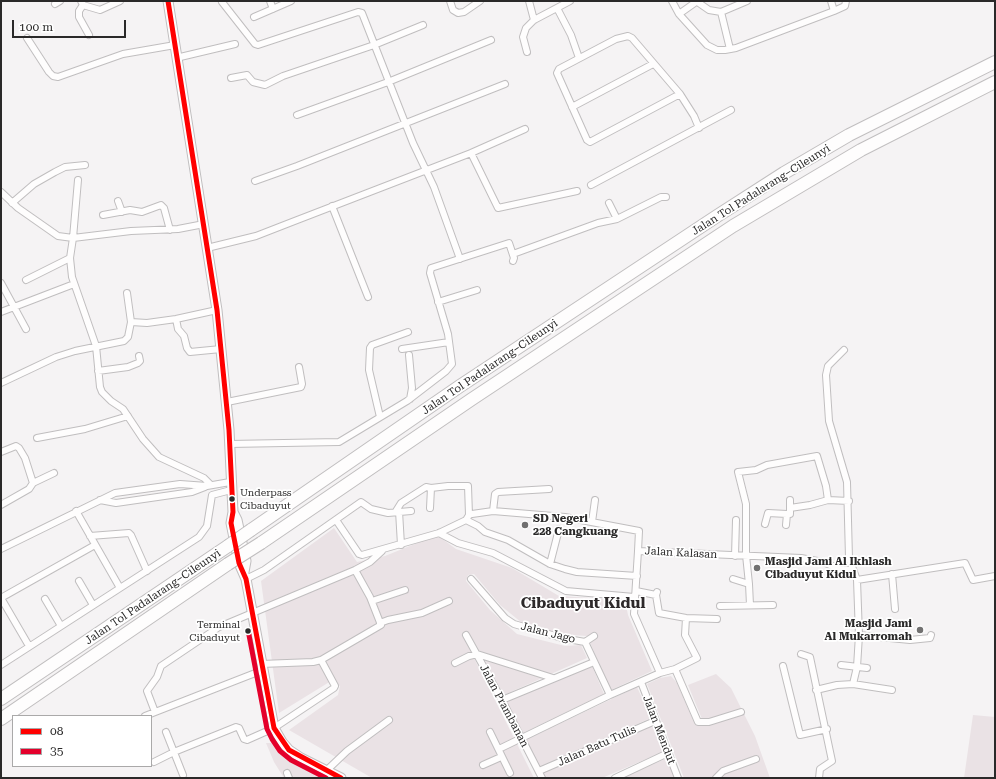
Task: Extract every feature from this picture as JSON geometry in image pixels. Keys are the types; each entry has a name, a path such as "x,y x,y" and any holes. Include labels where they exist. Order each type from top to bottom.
{"highway":[{"name":"Jalan Tol Padalarang–Cileunyi","path":"1,699 228,546 460,386 770,182 849,135 995,62"},
{"name":"Jalan Tol Padalarang–Cileunyi","path":"1,719 472,399 733,226 861,150 995,82"}],"main road":[{"path":"168,1 217,310 227,402 233,512 237,520 246,561 245,576 274,728 285,746 301,758 341,778"}],"street":[{"path":"89,35 79,17 79,11 82,3 100,10 120,1"},
{"path":"270,1 273,9"},
{"path":"254,17 291,1"},
{"path":"450,1 453,10 458,13 464,12 480,1"},
{"path":"529,1 534,20"},
{"path":"527,52 524,45 524,32 534,20 570,1"},
{"path":"672,1 679,14 707,45 717,50 730,49 834,11 845,6 846,1"},
{"path":"679,14 696,2 709,10 721,12 747,1"},
{"path":"831,1 834,11"},
{"path":"222,2 255,44 261,45 359,12 362,14 388,82 425,170 434,187 460,259"},
{"path":"557,8 571,35 579,58"},
{"path":"721,12 730,49"},
{"path":"230,78 247,75 253,82 264,85 283,76 374,45 423,25"},
{"path":"680,94 590,142 587,140 557,72 579,58 616,39 628,36 632,38 680,94 694,116 699,128"},
{"path":"27,38 49,72 53,76 58,77 123,54 175,45"},
{"path":"298,115 388,82 491,40"},
{"path":"176,58 235,44"},
{"path":"572,107 653,64"},
{"path":"254,181 406,124 505,84"},
{"path":"591,185 732,110"},
{"path":"207,248 256,236 471,153 525,129"},
{"path":"471,153 498,208 577,191"},
{"path":"12,203 34,184 56,172 73,166 85,165"},
{"path":"78,180 70,258 74,284 96,346 98,371 102,392 123,409 142,439 159,457 204,478 209,486"},
{"path":"1,192 12,203 58,236 73,238 132,231 170,230 204,224"},
{"path":"513,254 598,223 617,219 661,197 666,197"},
{"path":"118,201 122,212"},
{"path":"609,203 617,219"},
{"path":"103,215 130,210 142,212 161,205 164,208 170,230"},
{"path":"332,206 368,296"},
{"path":"229,444 339,442 410,398 450,367 452,362 449,342 430,270 509,243 513,254 513,261"},
{"path":"26,280 70,258"},
{"path":"1,283 26,329"},
{"path":"1,312 74,284"},
{"path":"438,302 477,290"},
{"path":"1,383 56,357 96,346 124,341 128,337 131,322 127,293"},
{"path":"131,322 147,323 176,319 217,310"},
{"path":"176,319 178,329 184,336 188,351 221,349"},
{"path":"380,417 369,370 370,348 372,345 408,332"},
{"path":"402,349 449,342"},
{"path":"844,350 828,366 826,375 830,421 847,482 849,558 851,570 856,575 857,580 859,636 857,667 853,684"},
{"path":"410,355 412,388 410,398"},
{"path":"98,371 128,367 138,364 140,361 139,356"},
{"path":"227,402 301,387 302,384 299,367"},
{"path":"37,438 85,429 128,416"},
{"path":"1,452 16,446 19,448 25,458 33,483"},
{"path":"750,605 750,584 746,554 746,504 738,472 756,470 767,465 816,456 826,486 828,500"},
{"path":"1,505 29,489 33,483 54,473"},
{"path":"1,549 115,493 180,484 231,486"},
{"path":"100,500 116,504 192,492 209,486"},
{"path":"1,665 199,537 207,526 212,495 231,486"},
{"path":"401,545 397,511 401,503 420,490 448,486 468,486 467,518"},
{"path":"430,508 432,488"},
{"path":"493,511 495,494 498,492 549,489"},
{"path":"592,522 596,500"},
{"path":"786,525 787,514 790,514 790,500"},
{"path":"790,508 828,500 848,501"},
{"path":"245,576 264,570 361,502 371,509 388,513 397,511 411,511"},
{"path":"76,511 120,588"},
{"path":"336,520 359,554 367,555 440,534 467,518 493,511 565,517 639,531 638,551"},
{"path":"765,524 768,513 787,514"},
{"path":"467,518 485,532 508,540 550,564 577,572 637,576"},
{"path":"735,556 736,520"},
{"path":"550,564 559,530"},
{"path":"90,536 131,534 147,571"},
{"path":"440,534 458,543 494,553 566,591 635,594 657,593 659,613 686,618 717,619"},
{"path":"29,646 1,598 95,545"},
{"path":"155,712 147,691 157,677 161,666 219,627 236,618 252,613 355,570 370,562 382,551"},
{"name":"Jalan Kalasan","path":"660,673 634,614 638,551 735,556 746,554 801,558 824,562 842,570 851,570"},
{"path":"857,580 965,563 973,580 995,576"},
{"path":"355,570 372,601 380,623"},
{"path":"892,574 895,608"},
{"name":"Jalan Jago","path":"471,579 505,618 514,624 562,638 585,642 610,695"},
{"path":"733,579 750,584"},
{"path":"79,581 93,605"},
{"path":"372,601 405,590"},
{"path":"45,599 61,626"},
{"path":"148,715 262,667 321,660 377,628 381,625 380,623 422,613 449,601"},
{"path":"720,606 773,605"},
{"path":"499,750 520,738 610,695 660,673 674,669 696,658 685,635 686,618"},
{"name":"Jalan Prambanan","path":"466,635 502,700 520,738 542,778"},
{"path":"859,636 910,640 930,638 932,635"},
{"path":"585,642 594,636"},
{"path":"455,663 477,654 553,678"},
{"path":"801,654 810,657 816,690 827,729 832,761 820,769 819,778"},
{"path":"154,762 174,752 236,727 239,728 244,739 247,740 274,728 334,688 335,686 321,660"},
{"path":"502,700 594,662"},
{"path":"841,665 867,668"},
{"path":"782,666 800,735 827,729"},
{"path":"674,669 698,722 709,722 741,712"},
{"name":"Jalan Mendut","path":"640,682 678,778"},
{"path":"816,690 838,685 853,684 892,690"},
{"path":"326,771 347,751 389,720"},
{"name":"Jalan Batu Tulis","path":"539,771 655,721"},
{"path":"166,732 183,775"},
{"path":"490,732 510,773"},
{"path":"614,778 668,753"},
{"path":"483,765 501,757"},
{"path":"716,778 723,771 756,758"}],"shaded area":[{"path":"334,528 357,562 385,556 437,535 456,549 512,568 559,596 625,600 628,615 652,671 611,690 587,636 571,635 527,627 500,605 474,574 468,575 466,581 490,610 517,634 565,646 581,645 587,658 504,695 479,650 473,651 475,660 534,778 372,778 289,730 338,695 340,686 331,681 279,713 261,581"},
{"path":"592,666 604,694 521,734 505,702"},
{"path":"716,674 731,688 755,736 770,778 684,778 647,684 660,678 671,676 677,683 693,720 699,726 704,724 688,685"},
{"path":"637,687 651,718 538,768 525,740"},
{"path":"973,715 995,717 995,778 964,778"},
{"path":"653,724 665,751 602,778 545,778 542,773 583,749"},
{"path":"266,743 274,743 299,765 325,778 284,778 274,762"},
{"path":"667,758 676,778 622,778"}],"transit line":[{"name":"08","path":"168,1 217,310 229,430 233,512 231,523 239,563 246,579 274,728 289,750 341,778"},
{"name":"35","path":"248,630 267,729 272,739 280,751 291,760 326,778"}],"place":[{"name":"Underpass Cibaduyut","path":"232,499"},
{"name":"SD Negeri 228 Cangkuang","path":"525,525"},
{"name":"Masjid Jami Al Ikhlash Cibaduyut Kidul","path":"757,568"},
{"name":"Masjid Jami Al Mukarromah","path":"920,630"},
{"name":"Terminal Cibaduyut","path":"248,631"}],"district":[{"name":"Cibaduyut Kidul","path":"583,604"}]}
